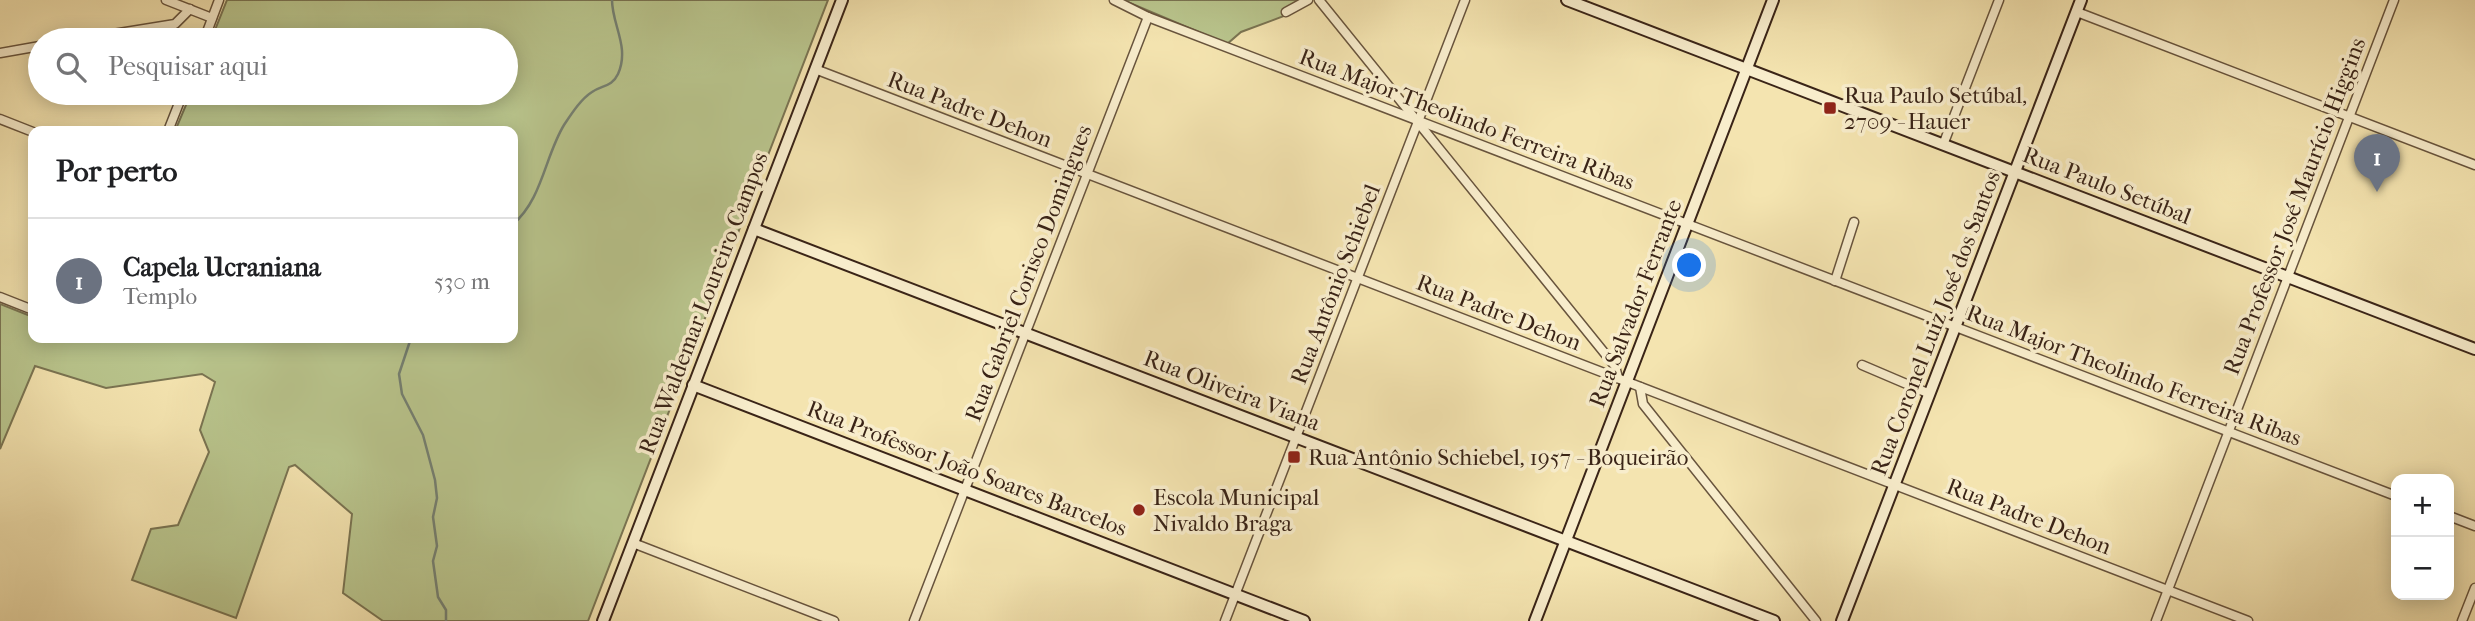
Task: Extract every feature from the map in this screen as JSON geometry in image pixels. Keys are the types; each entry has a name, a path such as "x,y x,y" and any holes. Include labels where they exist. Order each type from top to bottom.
{"main road":[{"name":"Rua Waldemar Loureiro Campos","path":"603,621 842,0"},
{"name":"Rua Paulo Setúbal","path":"1567,0 2475,349"},
{"name":"Rua Salvador Ferrante","path":"1535,621 1623,380 1687,224 1773,0"},
{"name":"Rua Coronel Luiz José dos Santos","path":"1842,621 2081,0"},
{"name":"Rua Oliveira Viana","path":"754,229 1774,621"},
{"name":"Rua Professor João Soares Barcelos","path":"694,386 1304,621"}],"street":[{"path":"166,0 212,18"},
{"path":"208,28 219,0"},
{"name":"Rua Major Theolindo Ferreira Ribas","path":"1114,0 1147,17 2391,494"},
{"path":"1286,12 1308,0"},
{"path":"1319,0 1615,366 1623,380"},
{"name":"Rua Antônio Schiebel","path":"1225,621 1465,0"},
{"path":"1943,145 1999,0"},
{"name":"Rua Professor José Maurício Higgins","path":"2156,621 2394,0"},
{"path":"150,28 175,24 190,9"},
{"path":"2077,12 2475,165"},
{"name":"Rua Gabriel Corisco Domingues","path":"914,621 1147,17"},
{"path":"0,53 28,48"},
{"name":"Rua Padre Dehon","path":"815,69 2248,621"},
{"path":"170,126 178,105"},
{"path":"1,123 28,131"},
{"path":"1835,281 1854,222"},
{"path":"0,298 28,308"},
{"path":"1862,365 1930,394"},
{"path":"1640,387 1643,404 1816,621"},
{"path":"2454,518 2475,526"},
{"path":"633,544 834,621"},
{"path":"2462,621 2475,588"}],"green space":[{"path":"227,0 828,0 588,621 383,621 343,593 352,514 295,465 289,467 236,618 132,580 151,529 178,525 209,452 200,430 215,382 202,374 106,388 35,366 0,449 0,304 28,315 28,343 518,343 518,126 177,126 186,105 518,105 518,28 216,28"},
{"path":"1123,0 1303,0 1282,11 1284,16 1241,32 1227,44"}],"waterway":[{"path":"518,219 531,203 558,137 570,116 580,102 610,84 618,74 622,55 612,0"},
{"path":"409,343 399,374 402,394 423,435 435,480 437,498 433,517 437,546 433,561 438,597 446,610 446,621"}],"place":[{"name":"Rua Paulo Setúbal, 2709 - Hauer","path":"1830,108"},
{"name":"Capela Ucraniana","path":"2377,192"},
{"name":"Rua Antônio Schiebel, 1957 - Boqueirão","path":"1294,457"},
{"name":"Escola Municipal Nivaldo Braga","path":"1139,510"}]}
